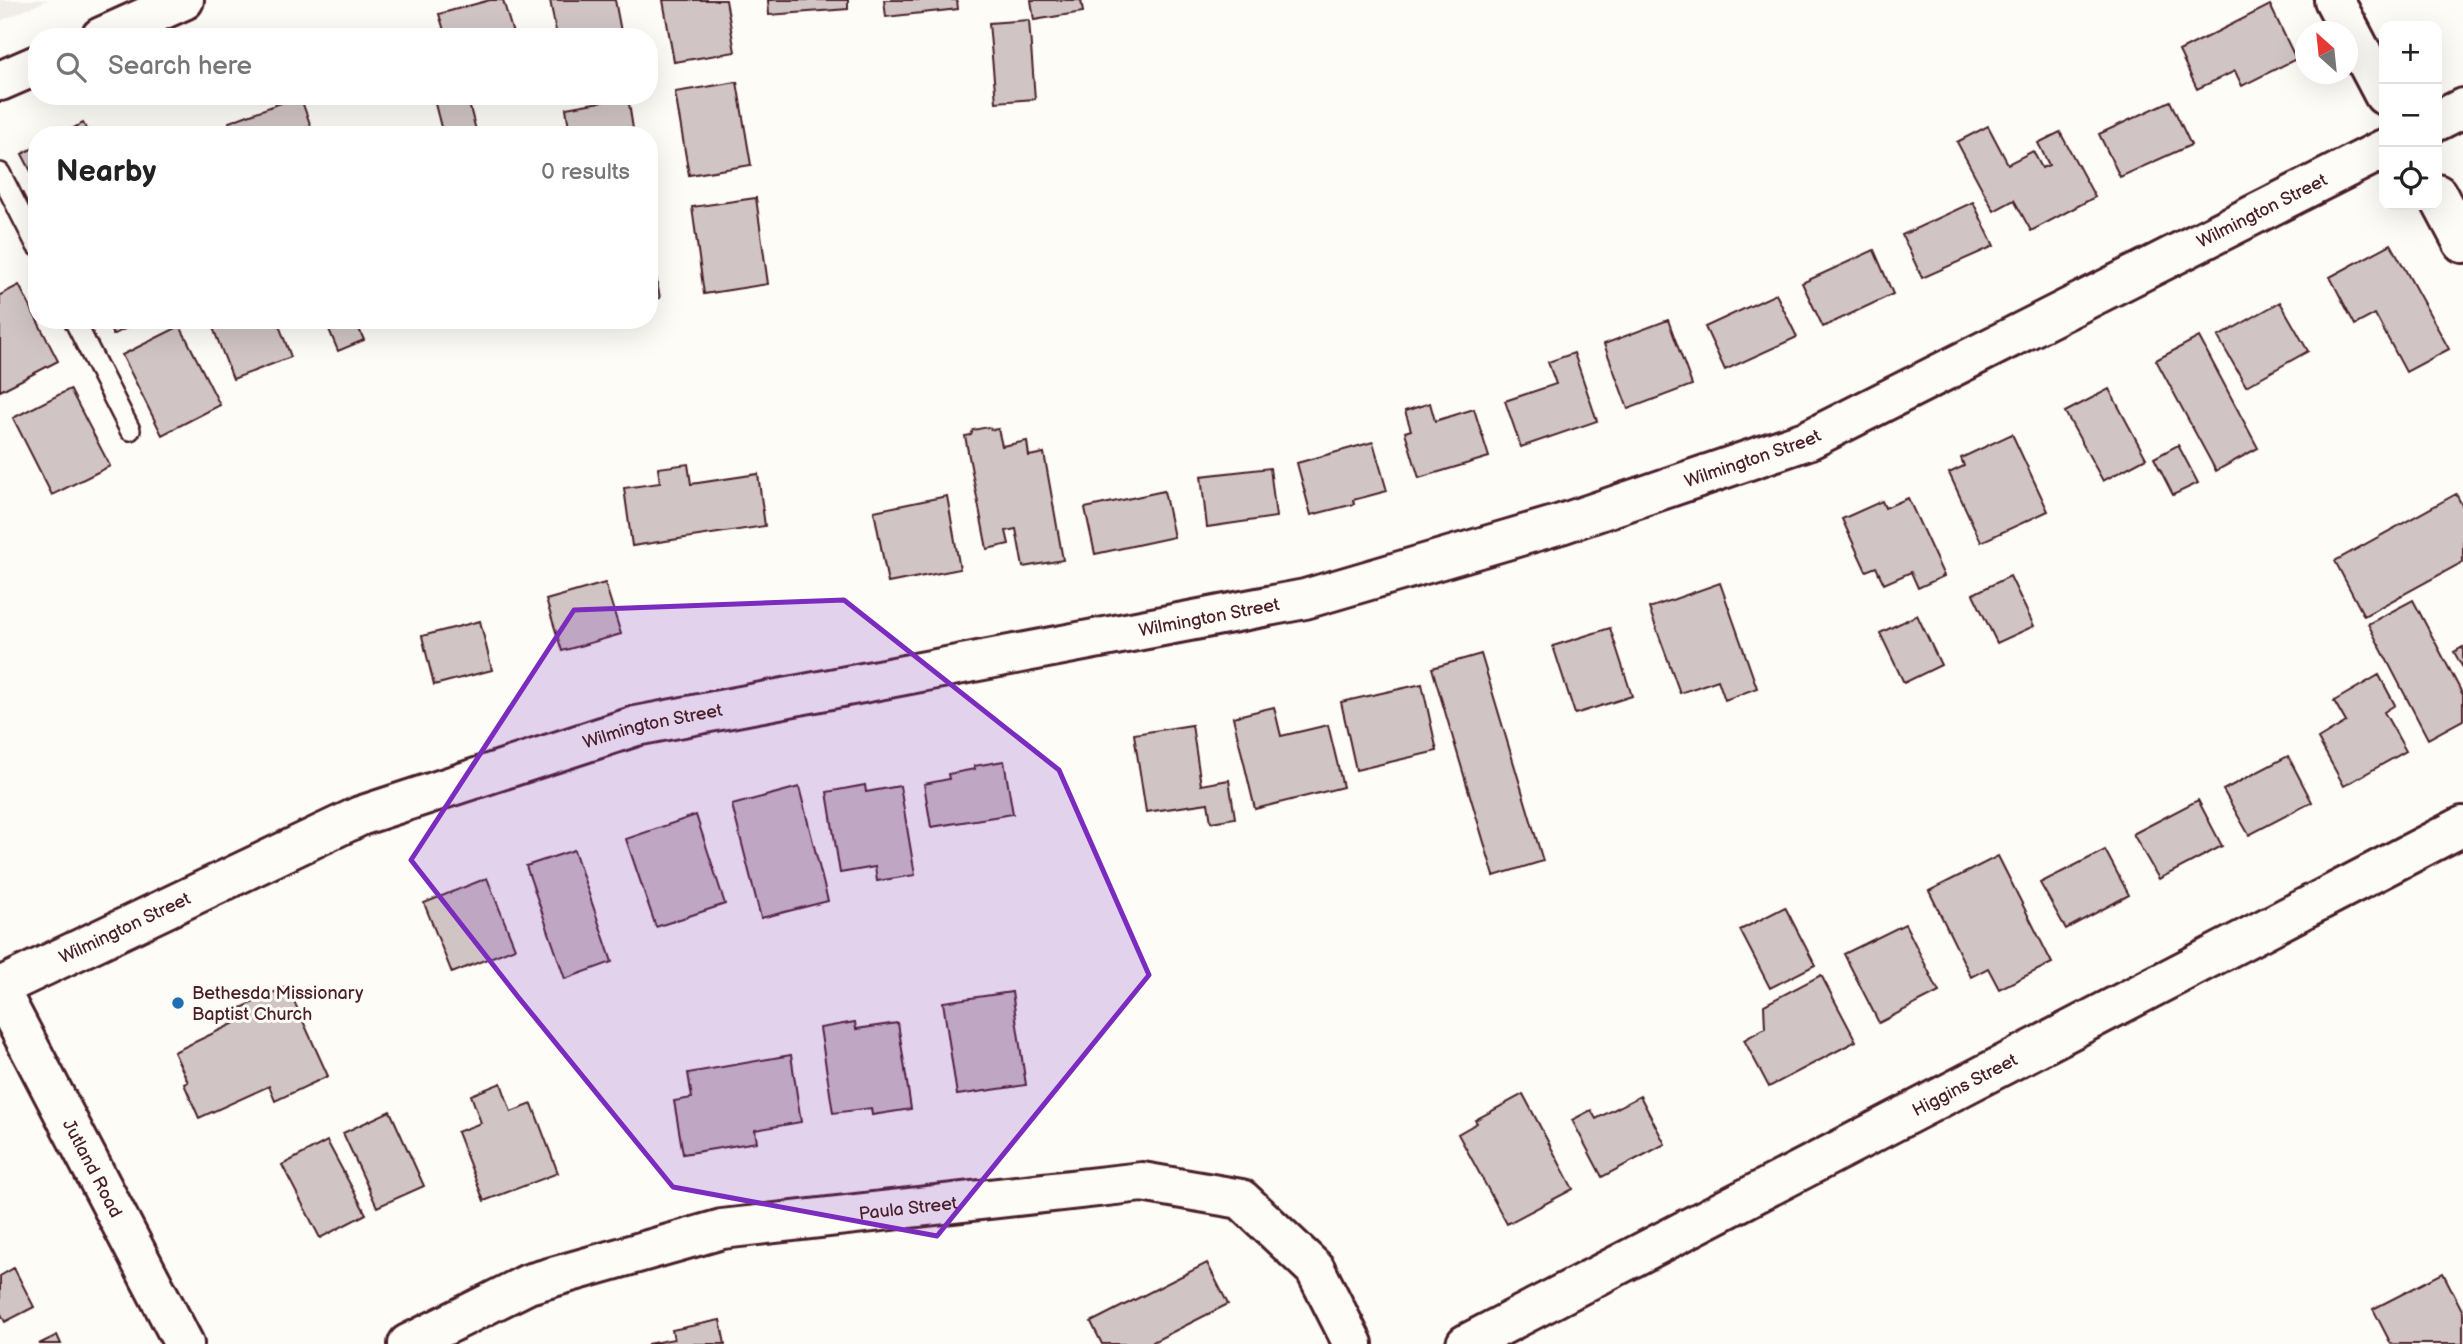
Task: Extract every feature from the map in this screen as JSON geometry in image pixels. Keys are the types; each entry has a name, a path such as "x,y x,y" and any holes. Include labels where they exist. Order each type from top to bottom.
{"street":[{"path":"121,28 184,0"},
{"path":"2334,0 2379,86"},
{"path":"0,81 28,69"},
{"path":"2442,118 2463,107"},
{"name":"Wilmington Street","path":"0,989 359,816 636,726 1305,599 1561,524 1808,440 2379,152"},
{"path":"2442,203 2463,243"},
{"name":"Higgins Street","path":"1466,1344 2463,826"},
{"name":"Jutland Road","path":"0,989 184,1344"},
{"name":"Paula Street","path":"408,1344 528,1284 722,1229 1142,1182 1241,1199 1315,1269 1353,1344"}],"lane":[{"path":"0,173 28,228"},
{"path":"79,329 130,430"}],"highlighted area":[{"path":"844,600 1059,770 1149,975 937,1236 673,1187 411,860 574,610"}],"shaded area":[{"path":"0,0 48,0 0,21"}],"building":[{"path":"490,0 503,0 511,28 443,28 439,14"},
{"path":"550,0 615,0 620,28 555,28"},
{"path":"663,0 726,0 735,52 674,62"},
{"path":"768,0 848,0 848,9 769,15"},
{"path":"884,0 957,0 958,9 886,17"},
{"path":"1031,0 1081,0 1083,12 1034,20"},
{"path":"2270,5 2295,60 2242,86 2235,71 2197,89 2179,51"},
{"path":"1029,20 1035,99 996,102 989,23"},
{"path":"737,82 751,165 689,175 675,92"},
{"path":"2170,101 2191,145 2120,177 2099,134"},
{"path":"275,105 303,105 311,126 231,126 229,122"},
{"path":"435,105 469,105 475,126 441,126"},
{"path":"583,105 629,105 633,126 569,126 566,108"},
{"path":"1988,126 2008,164 2033,151 2042,168 2049,165 2038,143 2060,132 2095,197 2031,231 2014,200 1994,211 1957,142"},
{"path":"28,151 28,166 22,154"},
{"path":"756,198 768,284 704,294 692,207"},
{"path":"1973,202 1994,246 1922,278 1902,235"},
{"path":"2391,244 2449,349 2406,372 2375,314 2355,325 2330,277"},
{"path":"1874,250 1893,294 1823,327 1802,283"},
{"path":"19,285 28,303 28,329 42,329 58,361 0,391 0,295"},
{"path":"1776,294 1797,337 1725,370 1705,327"},
{"path":"2280,302 2308,351 2246,386 2218,337"},
{"path":"1668,320 1692,385 1628,409 1604,344"},
{"path":"110,329 125,329 113,335"},
{"path":"174,329 182,329 220,405 162,435 122,355"},
{"path":"214,329 280,329 291,357 233,379"},
{"path":"329,329 359,329 364,340 338,351"},
{"path":"2199,337 2258,448 2216,471 2156,360"},
{"path":"1574,353 1597,421 1521,447 1505,401 1556,384 1548,362"},
{"path":"70,389 110,466 52,495 13,418"},
{"path":"2109,389 2146,458 2103,481 2065,412"},
{"path":"1430,403 1435,421 1474,409 1489,457 1419,478 1405,432 1411,430 1405,411"},
{"path":"988,427 992,430 998,429 1002,446 1027,441 1029,456 1044,453 1063,560 1023,567 1016,529 1006,531 1009,544 987,549 965,436 971,435 973,430"},
{"path":"2012,434 2048,511 1981,542 1949,473 1964,466 1961,458"},
{"path":"1373,442 1387,491 1353,500 1354,504 1311,515 1297,463"},
{"path":"2178,445 2198,483 2173,495 2154,458"},
{"path":"688,464 691,484 758,474 765,526 632,546 624,488 660,483 658,468"},
{"path":"1270,468 1276,517 1207,527 1201,476"},
{"path":"1164,491 1174,537 1095,554 1085,508"},
{"path":"2456,494 2463,507 2463,562 2364,616 2335,561"},
{"path":"947,496 960,569 888,583 874,511"},
{"path":"1908,498 1944,576 1918,588 1911,572 1884,584 1876,567 1866,571 1842,519 1882,501 1885,508"},
{"path":"2010,576 2034,626 1997,643 1973,594"},
{"path":"605,583 621,634 562,651 546,600"},
{"path":"1720,583 1757,688 1725,700 1718,680 1680,693 1649,608"},
{"path":"2413,600 2463,695 2463,720 2428,739 2368,624"},
{"path":"1917,615 1941,665 1904,683 1880,633"},
{"path":"480,621 492,670 434,685 422,636"},
{"path":"1610,628 1632,696 1575,714 1553,646"},
{"path":"2463,647 2463,668 2454,652"},
{"path":"1481,654 1543,861 1494,876 1432,668"},
{"path":"2379,675 2395,705 2384,712 2406,751 2344,786 2318,739 2346,722 2334,701"},
{"path":"1422,684 1437,751 1356,770 1341,702"},
{"path":"1274,707 1281,736 1328,725 1343,787 1255,809 1233,717"},
{"path":"1192,725 1201,785 1229,780 1235,818 1211,822 1208,803 1146,812 1134,734"},
{"path":"2288,756 2312,802 2249,835 2223,790"},
{"path":"1004,761 1013,814 931,827 924,784 949,779 948,774 975,769 974,766"},
{"path":"865,785 866,792 900,786 915,875 877,881 875,867 840,873 827,792"},
{"path":"799,787 828,901 761,918 732,805"},
{"path":"2198,800 2222,846 2159,879 2133,834"},
{"path":"696,815 725,904 656,927 626,839"},
{"path":"574,850 612,962 565,979 526,866"},
{"path":"2105,850 2129,895 2066,929 2040,883"},
{"path":"1998,856 2052,963 1999,989 1988,968 1971,977 1929,891"},
{"path":"487,878 515,948 452,973 424,903"},
{"path":"1785,907 1815,965 1770,988 1740,930"},
{"path":"1905,924 1939,992 1879,1023 1844,954"},
{"path":"1821,975 1856,1041 1769,1087 1744,1040 1765,1028 1764,1005"},
{"path":"287,986 328,1076 275,1101 269,1086 199,1118 184,1084 188,1082 174,1052 241,1020 237,1010"},
{"path":"1012,992 1026,1085 957,1095 943,1002"},
{"path":"855,1022 856,1029 898,1023 911,1109 872,1115 871,1108 833,1113 820,1028"},
{"path":"791,1055 801,1122 755,1130 757,1142 683,1154 674,1101 692,1098 688,1073"},
{"path":"501,1083 511,1112 532,1104 558,1173 484,1201 457,1132 481,1123 471,1095"},
{"path":"1523,1094 1573,1189 1507,1224 1458,1134 1477,1123 1475,1120"},
{"path":"1640,1096 1665,1144 1602,1177 1572,1120 1591,1110 1596,1119"},
{"path":"390,1111 424,1186 377,1207 343,1133"},
{"path":"327,1141 366,1214 320,1238 282,1165"},
{"path":"1207,1263 1228,1304 1149,1344 1102,1344 1091,1322"},
{"path":"14,1268 34,1307 5,1322 0,1312 0,1276"},
{"path":"2443,1273 2463,1312 2463,1344 2391,1344 2373,1309"},
{"path":"720,1320 725,1344 647,1344 674,1339 672,1330"},
{"path":"57,1335 61,1344 39,1344"}],"place":[{"name":"Bethesda Missionary Baptist Church","path":"178,1003"}]}
